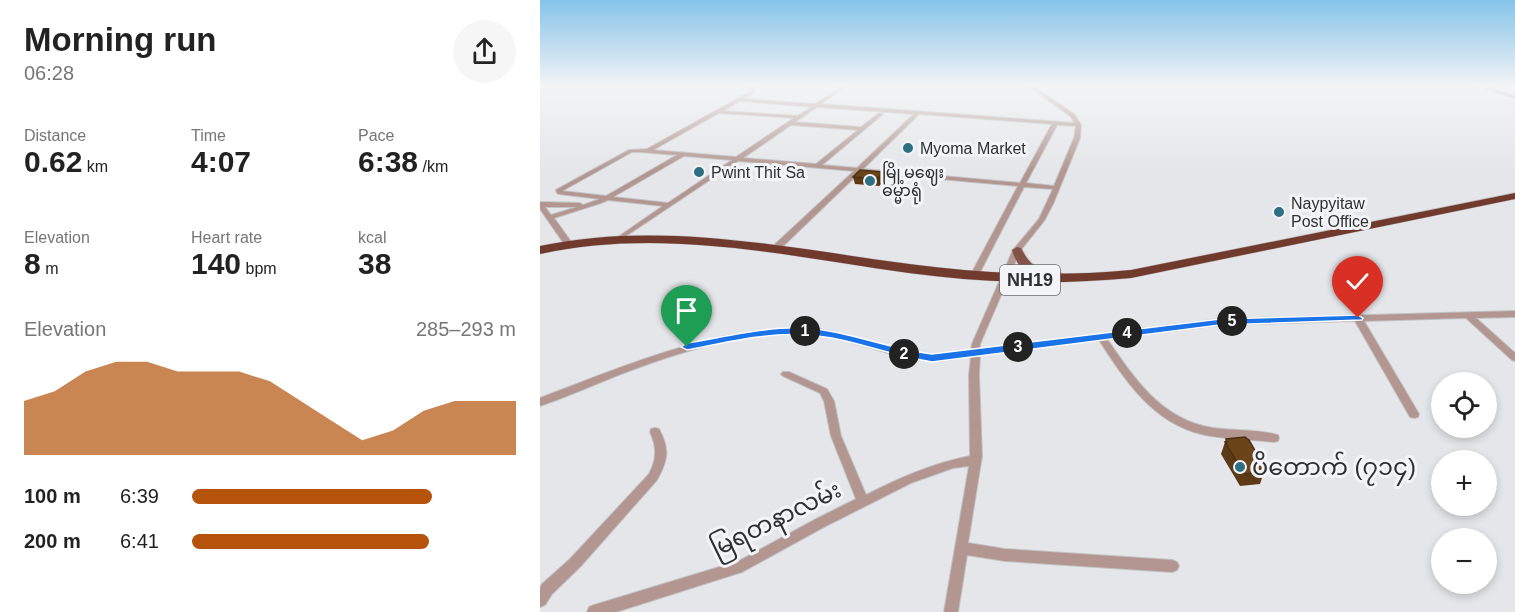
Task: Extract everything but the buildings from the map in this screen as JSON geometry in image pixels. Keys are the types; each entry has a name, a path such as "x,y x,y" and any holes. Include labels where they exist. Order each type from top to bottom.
{"highway":[{"name":"NH19","path":"540,250 568,243 620,238 678,238 974,276 1004,279 1084,279 1131,274 1515,196"}],"main road":[{"path":"1017,250 1019,260 1034,271 1084,279"}],"street":[{"path":"646,151 715,115"},
{"path":"760,115 798,117"},
{"path":"620,238 802,115"},
{"path":"817,166 880,115"},
{"path":"774,249 916,115"},
{"path":"939,115 1079,125"},
{"path":"1071,115 1079,125"},
{"path":"789,123 862,129"},
{"path":"974,276 1055,123"},
{"path":"951,612 975,460 976,344 1017,250 1042,220 1057,188 1079,125"},
{"path":"668,205 559,192 559,190 631,152 646,151 1057,188"},
{"path":"551,217 608,197 684,154"},
{"path":"541,205 587,206"},
{"path":"541,205 568,243"},
{"path":"540,402 650,358 687,347 762,333 804,331 828,334 903,354 932,358 1220,322 1515,314"},
{"path":"1468,315 1515,358"},
{"path":"1358,318 1414,414"},
{"path":"1101,336 1132,381 1158,408 1179,423 1205,430 1274,438"},
{"path":"786,374 824,392 829,401 836,436 863,502"},
{"path":"540,600 547,589 575,563 654,477 661,464 663,451 662,442 655,432"},
{"name":"မြရတနာလမ်း","path":"594,612 742,566 907,480 953,464 975,460"},
{"path":"961,548 1005,555 1172,566"}],"place":[{"name":"Myoma Market","path":"908,148"},
{"name":"Pwint Thit Sa","path":"699,172"},
{"name":"မြို့မဈေး ဓမ္မာရုံ","path":"870,181"},
{"name":"Naypyitaw Post Office","path":"1279,212"},
{"name":"ပိတောက် (၇၁၄)","path":"1240,467"}],"route":[{"path":"687,347 762,333 804,331 828,334 903,354 932,358 1220,322 1358,318"}]}
